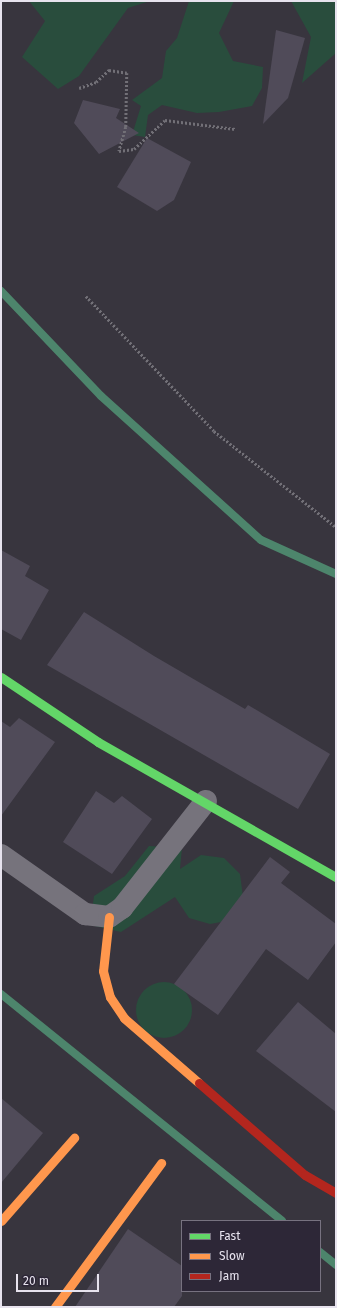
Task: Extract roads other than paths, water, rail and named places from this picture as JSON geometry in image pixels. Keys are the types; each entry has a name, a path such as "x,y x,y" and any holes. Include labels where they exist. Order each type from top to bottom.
{"street":[{"path":"1,677 98,742 206,801 336,877"},
{"path":"1,854 85,914 109,917 122,908 206,801"},
{"path":"109,917 103,971 110,997 124,1018 305,1175 336,1193"},
{"path":"1,1221 74,1138"},
{"path":"55,1307 161,1163"}],"waterway":[{"path":"1,291 101,396 261,540 336,574"},
{"path":"1,994 281,1220"},
{"path":"321,1253 336,1265"}]}
